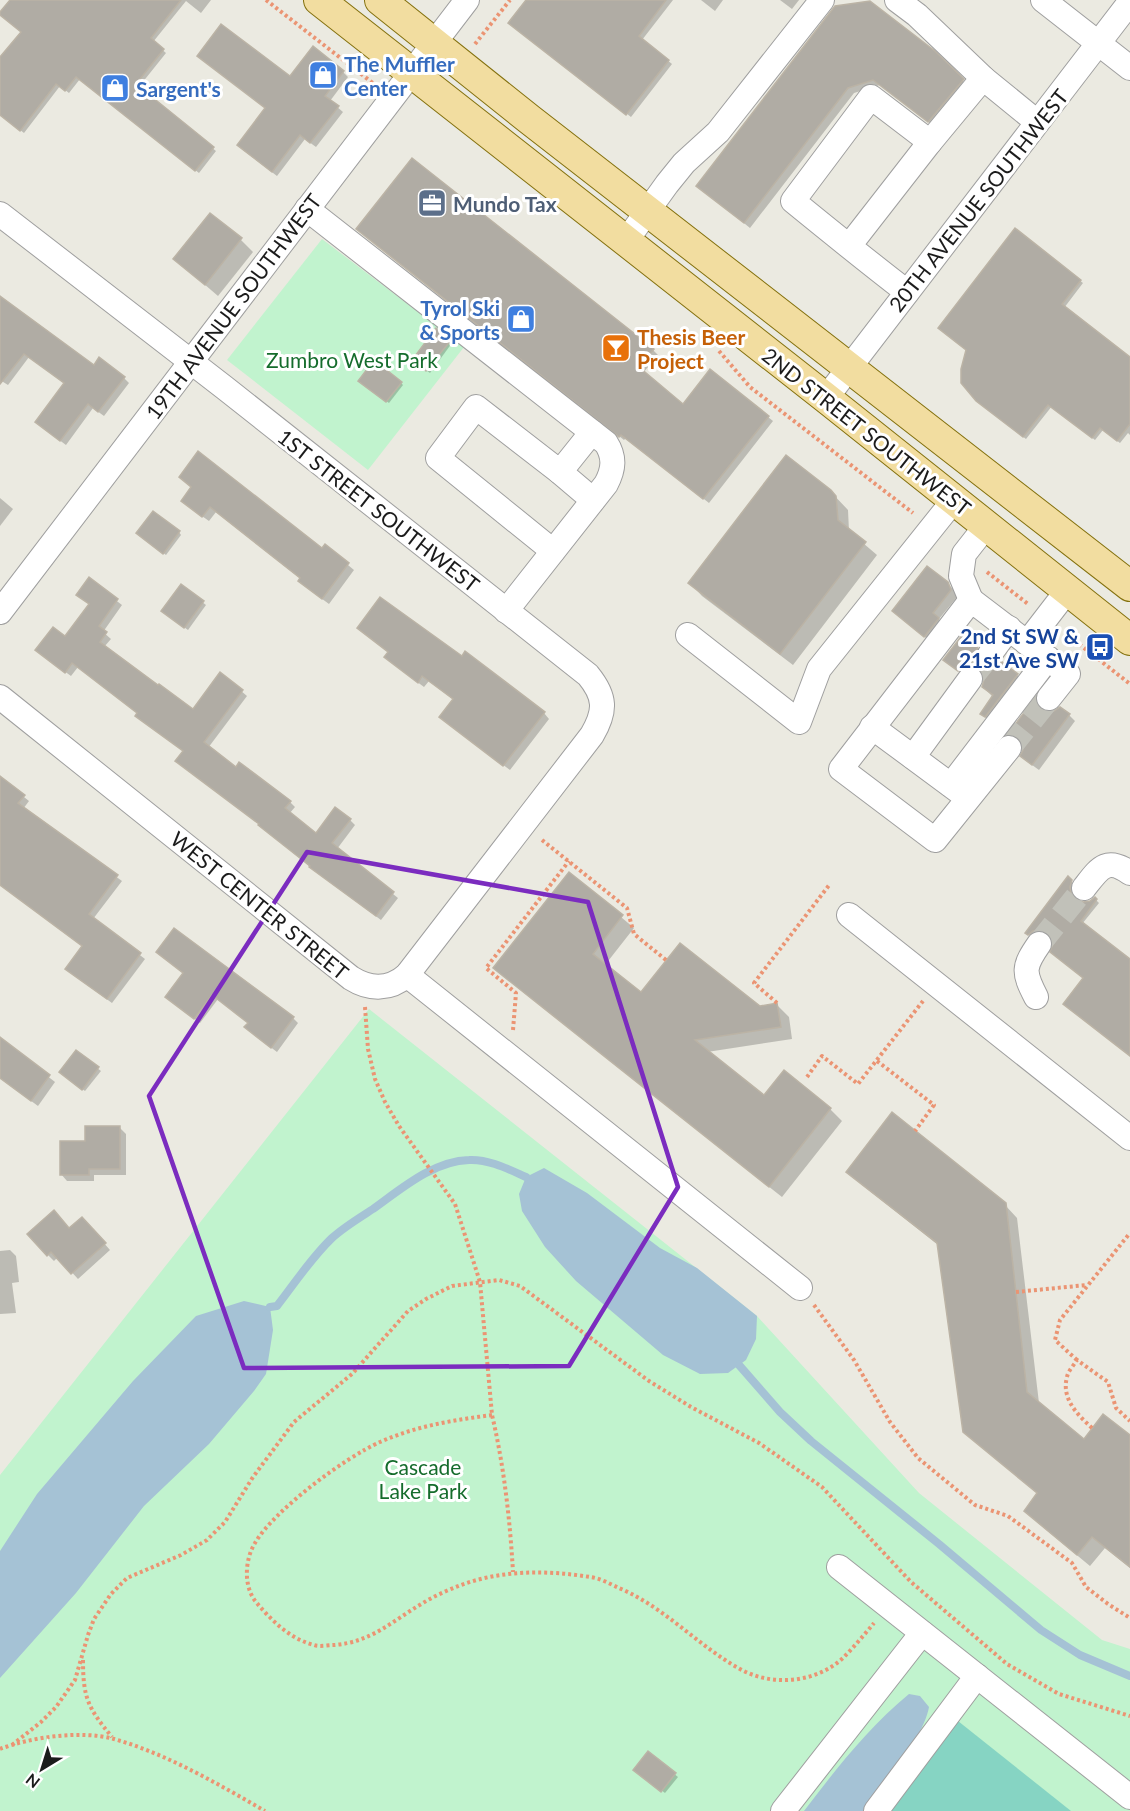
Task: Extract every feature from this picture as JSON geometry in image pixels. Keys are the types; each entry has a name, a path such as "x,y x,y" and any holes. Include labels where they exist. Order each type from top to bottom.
{"main road":[{"name":"2ND STREET SOUTHWEST","path":"320,0 1130,640"},
{"name":"2ND STREET SOUTHWEST","path":"380,0 647,211 1130,586"}],"street":[{"name":"19TH AVENUE SOUTHWEST","path":"0,612 467,0"},
{"path":"626,241 684,163 718,132 822,0"},
{"path":"897,0 983,78 1037,122"},
{"path":"1043,0 1130,68"},
{"name":"20TH AVENUE SOUTHWEST","path":"826,398 1130,2"},
{"path":"849,246 983,78"},
{"path":"907,292 793,201 871,97 930,142"},
{"path":"307,209 606,443 612,452 611,474 506,611"},
{"name":"1ST STREET SOUTHWEST","path":"0,214 588,675 601,695 603,706 598,724 592,735 501,852"},
{"path":"553,551 438,458 476,407 593,500"},
{"path":"560,472 592,432"},
{"path":"688,635 799,722 819,669 954,500"},
{"path":"986,526 964,554 961,576 971,600 1068,674 1049,698"},
{"path":"990,654 1046,618 1067,591"},
{"path":"971,600 841,769 935,840 960,792 1048,658"},
{"path":"913,757 970,679"},
{"name":"WEST CENTER STREET","path":"0,697 351,978 365,986 392,985 406,975 501,852"},
{"path":"872,727 960,792"},
{"path":"960,792 1004,755"},
{"path":"1084,888 1100,868 1106,865 1121,867 1130,873"},
{"path":"849,915 1130,1138"},
{"path":"1036,997 1025,970 1040,944"},
{"path":"406,975 800,1288"},
{"path":"838,1567 1130,1797"},
{"path":"783,1811 922,1633"},
{"path":"876,1811 977,1676"}],"path":[{"path":"266,0 393,97"},
{"path":"716,348 750,387 931,527"},
{"path":"964,554 1130,684"},
{"path":"523,824 627,908 634,934 666,960"},
{"path":"511,1058 516,993 486,968 569,861"},
{"path":"777,1003 754,983 830,885"},
{"path":"365,986 368,1049 375,1079 399,1126 455,1204 480,1281 492,1414 511,1537 513,1572"},
{"path":"807,1077 822,1056 858,1084 924,1001"},
{"path":"877,1061 934,1105 915,1131"},
{"path":"1130,1233 1060,1320 1055,1340 1077,1360 1108,1382 1116,1408 1130,1421"},
{"path":"12,1744 41,1722 56,1707 75,1680 94,1619 111,1594 127,1578 181,1555 207,1540 225,1522 294,1422 352,1374 408,1311 452,1286 499,1280 520,1286 649,1382 768,1449 822,1487 911,1582 1007,1664 1059,1694 1130,1716"},
{"path":"1016,1292 1088,1285"},
{"path":"800,1288 832,1327 890,1422 918,1458 975,1505 1008,1516 1072,1563 1086,1587 1130,1617"},
{"path":"1077,1360 1067,1377 1067,1394 1073,1409 1092,1428"},
{"path":"492,1414 440,1422 381,1441 355,1455 306,1490 255,1543 246,1570 252,1597 269,1618 295,1638 316,1646 352,1644 376,1634 424,1602 462,1585 513,1572 554,1572 594,1577 634,1594 673,1619 740,1669 763,1679 786,1681 804,1678 823,1671 842,1659 911,1582"},
{"path":"83,1656 83,1683 86,1699 92,1714 112,1738"},
{"path":"0,1749 12,1744 46,1738 84,1736 112,1738 178,1765 265,1811"}],"highlighted area":[{"path":"307,852 588,902 678,1187 569,1366 244,1368 149,1096"}],"green space":[{"name":"Zumbro West Park","path":"322,239 464,347 368,470 227,360"},
{"name":"Cascade Lake Park","path":"369,1009 757,1316 919,1493 1102,1640 1130,1649 1130,1811 0,1811 0,1475"}],"shaded area":[{"path":"544,1168 587,1193 660,1248 697,1268 757,1316 756,1339 746,1360 728,1373 700,1374 663,1355 576,1281 545,1247 522,1211 519,1194 526,1177"},
{"path":"244,1301 270,1307 273,1330 266,1374 209,1444 144,1506 76,1593 0,1678 0,1551 37,1494 133,1381 196,1316"},
{"path":"909,1694 920,1696 929,1707 926,1719 912,1746 866,1811 804,1811 840,1764 866,1735"},
{"path":"958,1721 1071,1811 890,1811"}],"building":[{"name":"Sargent's","path":"10,0 181,0 151,38 164,49 136,84 214,147 195,171 76,77 65,91 56,84 20,131 0,115 0,57 21,32 0,15"},
{"path":"526,0 666,0 639,36 669,60 626,115 508,23"},
{"path":"870,1 935,51 964,79 928,122 873,80 848,88 744,223 696,186 835,6"},
{"path":"221,24 290,76 313,46 344,71 325,96 339,106 310,143 300,135 272,172 237,145 265,108 197,56"},
{"path":"412,158 654,349 639,367 683,404 710,369 769,416 703,499 621,435 619,437 356,229"},
{"path":"210,213 242,238 205,285 173,259"},
{"path":"1015,228 1081,280 1062,304 1130,357 1130,424 1117,441 1100,428 1092,438 1048,405 1023,437 976,401 961,383 961,369 966,350 938,328"},
{"path":"0,296 94,365 99,357 125,377 98,412 88,404 60,441 35,422 64,383 24,354 0,384"},
{"path":"436,328 451,340 426,371 412,360"},
{"path":"374,360 402,382 386,402 358,381"},
{"path":"198,451 322,548 325,544 349,563 322,599 298,581 300,578 210,507 202,517 181,501 191,487 179,477"},
{"path":"786,455 831,490 836,496 838,520 866,542 780,654 688,583"},
{"path":"153,511 180,531 163,554 136,533"},
{"path":"927,566 948,582 951,590 933,613 939,618 924,637 892,611"},
{"path":"89,577 118,599 99,626 107,632 100,642 158,685 193,709 220,672 243,690 204,742 236,767 239,762 291,801 285,808 316,833 335,807 351,819 332,843 394,892 376,916 309,867 259,824 175,761 183,751 135,716 137,713 72,663 65,673 35,650 53,627 65,636 89,604 76,595"},
{"path":"181,584 204,601 184,628 161,611"},
{"path":"380,597 462,656 465,651 545,712 503,766 439,717 453,699 422,676 418,683 384,657 388,652 357,628"},
{"path":"963,634 978,646 977,659 982,666 995,667 1002,662 1018,674 985,717 980,714 993,695 982,687 983,673 978,667 971,665 964,666 958,671 943,660"},
{"path":"1035,698 1036,704 1046,712 1060,707 1070,714 1032,765 1020,756 1023,750 1018,737 1008,734"},
{"path":"0,776 25,795 18,803 118,875 89,914 141,953 107,999 65,969 82,946 0,885"},
{"path":"569,872 623,915 593,954 641,992 680,943 760,1006 777,1003 781,1027 695,1040 764,1095 784,1070 831,1108 769,1187 493,968"},
{"path":"1068,876 1072,880 1071,893 1076,900 1083,902 1095,897 1097,899 1081,921 1130,959 1130,1056 1063,1004 1083,978 1050,952 1053,944 1052,938 1039,930 1028,935 1025,933"},
{"path":"174,928 294,1017 271,1048 244,1027 248,1023 212,995 194,1019 165,997 183,973 156,952"},
{"path":"0,1037 50,1075 31,1101 0,1078"},
{"path":"76,1050 99,1067 82,1090 59,1072"},
{"path":"892,1112 1006,1203 1027,1392 1084,1439 1103,1414 1130,1435 1130,1567 1092,1537 1077,1555 1024,1511 1037,1493 963,1432 937,1243 846,1172"},
{"path":"85,1126 120,1126 120,1169 89,1169 89,1175 60,1175 60,1141 85,1141"},
{"path":"54,1210 69,1228 82,1217 106,1243 71,1274 51,1252 47,1256 27,1234"},
{"path":"648,1751 676,1773 661,1792 633,1770"}],"waterway":[{"path":"270,1307 277,1306 317,1254 337,1234 418,1177 443,1165 469,1160 498,1165 526,1177"},
{"path":"739,1365 780,1412 811,1441 1041,1630 1080,1655 1130,1676"}],"tunnel":[{"path":"970,679 990,654"},
{"path":"1009,748 1049,698"},
{"path":"1039,944 1084,888"}],"place":[{"name":"The Muffler Center","path":"323,75"},
{"name":"Sargent's","path":"115,88"},
{"name":"Mundo Tax","path":"432,203"},
{"name":"Tyrol Ski & Sports","path":"521,319"},
{"name":"Thesis Beer Project","path":"616,348"},
{"name":"2nd St SW & 21st Ave SW","path":"1100,647"}]}
